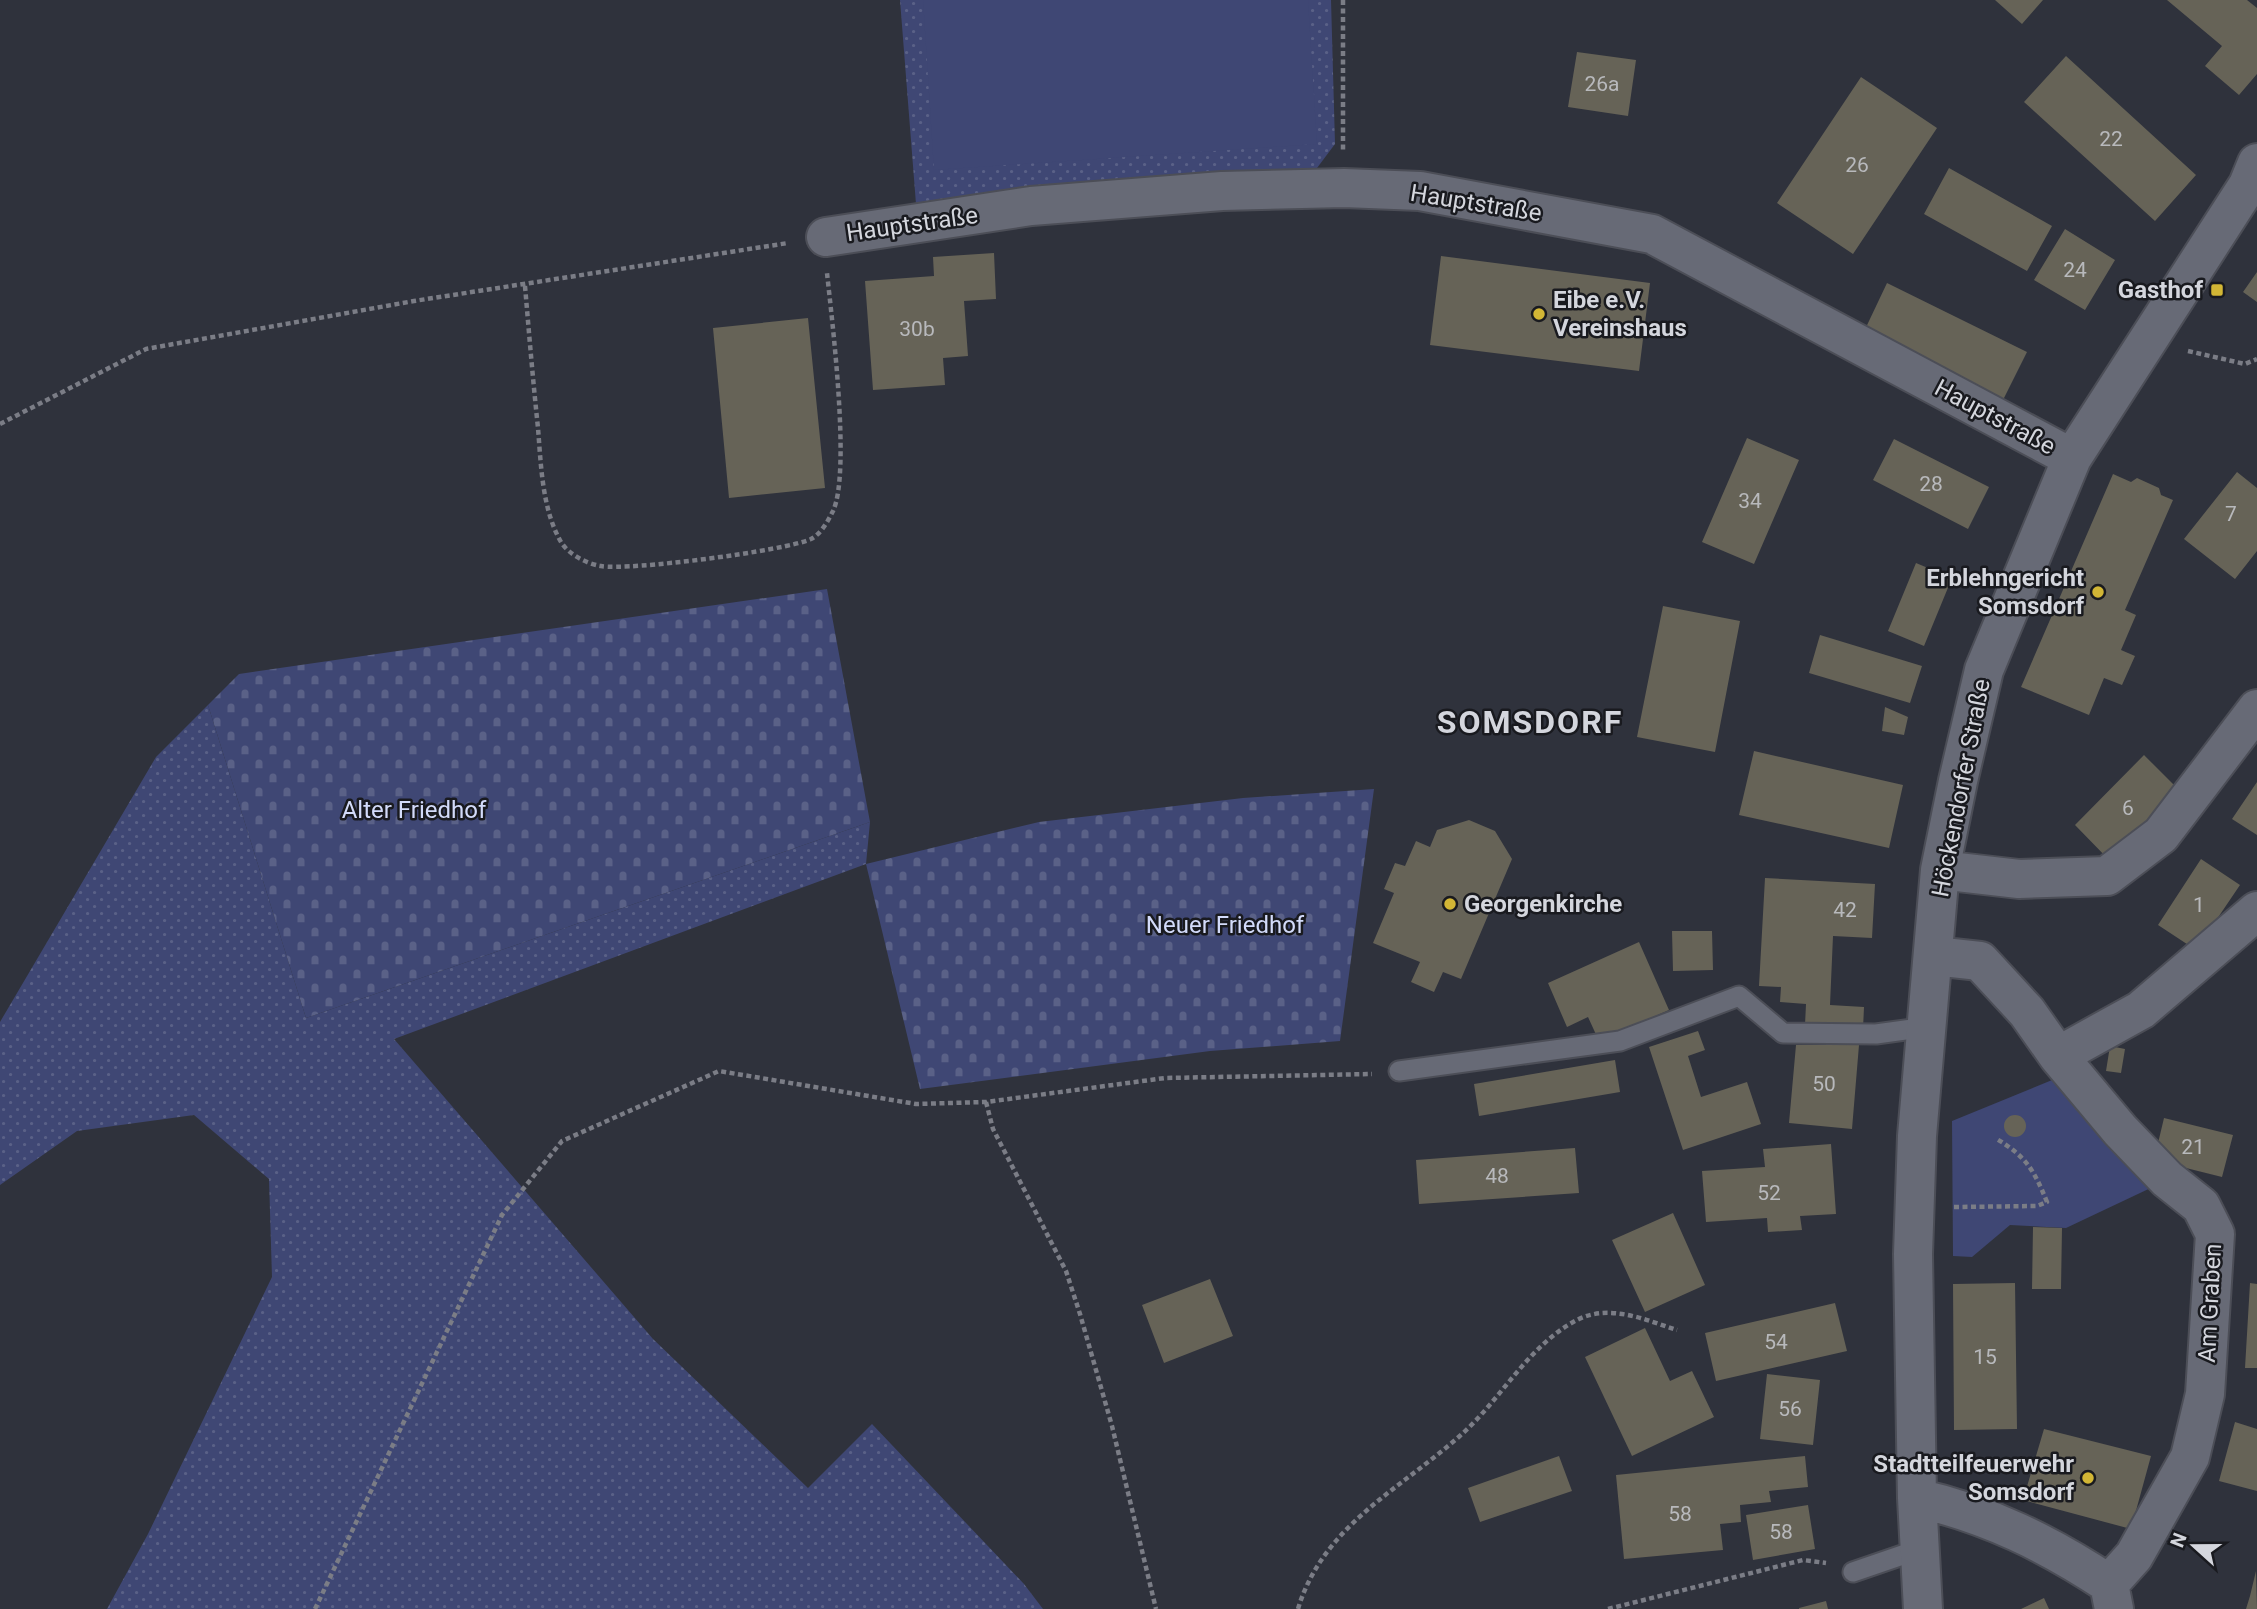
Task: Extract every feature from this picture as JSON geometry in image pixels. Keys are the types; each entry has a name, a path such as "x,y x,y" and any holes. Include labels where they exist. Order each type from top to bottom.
{"street":[{"name":"Höckendorfer Straße","path":"1923,1609 1917,1498 1913,1254 1917,1136 1940,870 1984,670 2072,458 2254,179"},
{"name":"Hauptstraße","path":"826,237 1031,206 1222,191 1344,188 1420,191 1652,234 2072,458"},
{"path":"1940,870 2019,879 2108,876 2161,835 2257,709"},
{"path":"2058,1056 2141,1010 2257,911"},
{"name":"Am Graben","path":"1917,1498 1951,1506 2012,1528 2064,1554 2111,1597 2190,1457 2206,1394 2215,1234 2201,1206 2167,1179 2120,1130 2058,1056 2026,1012 1980,961 1934,956"}],"lane":[{"path":"1399,1071 1620,1041 1739,996 1783,1033 1876,1034 1927,1027"},
{"path":"1853,1572 1920,1549"}],"path":[{"path":"1343,0 1344,188"},
{"path":"0,424 146,349 414,301 525,286 826,237 838,394 838,491 835,508 816,536 779,546 653,565 610,568 586,561 566,549 551,518 543,479 525,286"},
{"path":"2179,344 2188,351 2218,359 2245,364 2257,359"},
{"path":"315,1609 502,1215 562,1141 719,1071 916,1104 986,1102 1165,1078 1356,1077 1399,1071"},
{"path":"986,1102 993,1129 1038,1212 1066,1271 1077,1303 1112,1426 1156,1609"},
{"path":"1946,1207 2037,1206 2046,1202 2036,1176 2019,1152 1995,1138"},
{"path":"1298,1609 1320,1559 1338,1536 1377,1500 1463,1434 1548,1339 1580,1318 1609,1312 1677,1330"},
{"path":"1608,1609 1803,1560 1853,1572"}],"green space":[{"path":"900,0 1331,0 1335,144 1317,168 1242,171 1193,191 916,204"},
{"path":"923,0 1308,0 1317,144 934,170"},
{"name":"Alter Friedhof","path":"827,589 870,822 306,1018 208,705 239,674"},
{"path":"208,705 306,1018 870,822 866,864 394,1039 653,1339 808,1488 872,1424 1024,1584 1043,1609 107,1609 148,1534 272,1277 269,1179 194,1115 77,1131 0,1185 0,1022 156,757"},
{"name":"Neuer Friedhof","path":"1374,789 1340,1041 1210,1051 920,1089 866,864 1039,822 1243,798"},
{"path":"2057,1078 2157,1185 2066,1228 2010,1225 1972,1257 1953,1256 1952,1121"}],"building":[{"path":"1995,0 2043,0 2022,24"},
{"path":"2167,0 2247,0 2257,8 2257,74 2239,95 2205,66 2222,46"},
{"path":"1577,52 1636,60 1628,116 1568,107"},
{"path":"2066,56 2196,175 2155,221 2024,102"},
{"path":"1861,77 1937,128 1853,254 1777,203"},
{"path":"1949,168 2052,226 2027,271 1924,214"},
{"path":"2065,229 2115,260 2085,310 2034,280"},
{"path":"994,253 996,299 964,301 968,356 943,358 945,385 873,390 865,281 934,276 933,257"},
{"path":"1441,256 1650,283 1639,371 1430,345"},
{"path":"2257,272 2257,302 2243,292"},
{"path":"1887,283 2027,352 1999,408 1860,340"},
{"path":"808,318 825,488 729,498 713,328"},
{"path":"1747,438 1799,460 1754,564 1702,542"},
{"path":"1894,439 1989,487 1968,529 1873,480"},
{"path":"2237,472 2257,488 2257,551 2235,579 2184,539"},
{"name":"Erblehngericht Somsdorf","path":"2113,474 2131,482 2137,478 2159,488 2161,495 2173,500 2125,610 2136,615 2121,650 2135,656 2122,685 2104,678 2089,715 2021,687"},
{"path":"1916,563 1952,578 1924,646 1888,631"},
{"path":"1663,606 1740,621 1715,752 1637,737"},
{"path":"1820,635 1922,666 1910,703 1809,673"},
{"path":"1885,707 1908,717 1904,735 1882,731"},
{"path":"1754,751 1903,785 1889,848 1739,815"},
{"path":"2144,755 2181,792 2111,862 2075,825"},
{"path":"2257,782 2257,835 2232,819"},
{"name":"Georgenkirche","path":"1469,820 1495,831 1512,859 1461,979 1443,972 1434,992 1411,982 1420,962 1373,943 1394,893 1384,889 1395,863 1405,866 1416,841 1430,847 1437,830"},
{"path":"2201,859 2240,885 2196,950 2158,925"},
{"path":"1765,878 1875,884 1872,938 1833,936 1830,1005 1864,1007 1863,1029 1805,1025 1806,1004 1780,1002 1781,987 1759,986"},
{"path":"1672,931 1712,931 1713,970 1673,971"},
{"path":"1639,942 1669,1010 1599,1041 1588,1017 1567,1027 1548,983"},
{"path":"1698,1031 1705,1050 1688,1056 1701,1097 1747,1082 1761,1124 1683,1150 1649,1047"},
{"path":"1796,1045 1859,1045 1852,1129 1789,1123"},
{"path":"2110,1046 2125,1049 2121,1073 2106,1071"},
{"path":"1615,1060 1620,1092 1479,1116 1474,1084"},
{"path":"2015,1115 2023,1118 2026,1126 2023,1134 2015,1137 2007,1134 2004,1126 2007,1118"},
{"path":"2164,1118 2233,1135 2222,1177 2154,1160"},
{"path":"1831,1144 1836,1214 1800,1216 1802,1230 1768,1232 1767,1218 1706,1222 1702,1171 1765,1167 1763,1149"},
{"path":"1575,1148 1579,1193 1419,1204 1416,1160"},
{"path":"1673,1213 1705,1285 1645,1312 1612,1240"},
{"path":"2033,1227 2062,1228 2061,1289 2032,1289"},
{"path":"1210,1279 1233,1336 1164,1363 1142,1305"},
{"path":"2015,1283 2017,1429 1954,1430 1953,1284"},
{"path":"2250,1283 2257,1284 2257,1368 2245,1368"},
{"path":"1835,1303 1847,1351 1716,1381 1705,1333"},
{"path":"1645,1328 1670,1381 1692,1371 1714,1417 1632,1456 1585,1357"},
{"path":"1767,1374 1820,1380 1813,1445 1760,1439"},
{"path":"2235,1422 2257,1429 2257,1491 2219,1481"},
{"name":"Stadtteilfeuerwehr Somsdorf","path":"2044,1429 2151,1456 2131,1529 2023,1500"},
{"path":"1559,1456 1572,1491 1480,1522 1468,1488"},
{"path":"1805,1456 1808,1487 1769,1491 1771,1502 1740,1505 1741,1522 1720,1524 1723,1550 1624,1559 1616,1475"},
{"path":"1808,1505 1815,1549 1753,1560 1746,1515"},
{"path":"2256,1571 2257,1609 2246,1609 2250,1596"},
{"path":"2044,1598 2049,1609 2021,1609"},
{"path":"1826,1601 1828,1609 1799,1609 1799,1608"}],"place":[{"name":"Gasthof","path":"2217,290"},
{"name":"Eibe e.V. Vereinshaus","path":"1539,314"},
{"name":"Erblehngericht Somsdorf","path":"2098,592"},
{"name":"Georgenkirche","path":"1450,904"},
{"name":"Stadtteilfeuerwehr Somsdorf","path":"2088,1478"}],"district":[{"name":"SOMSDORF","path":"1530,722"}]}
